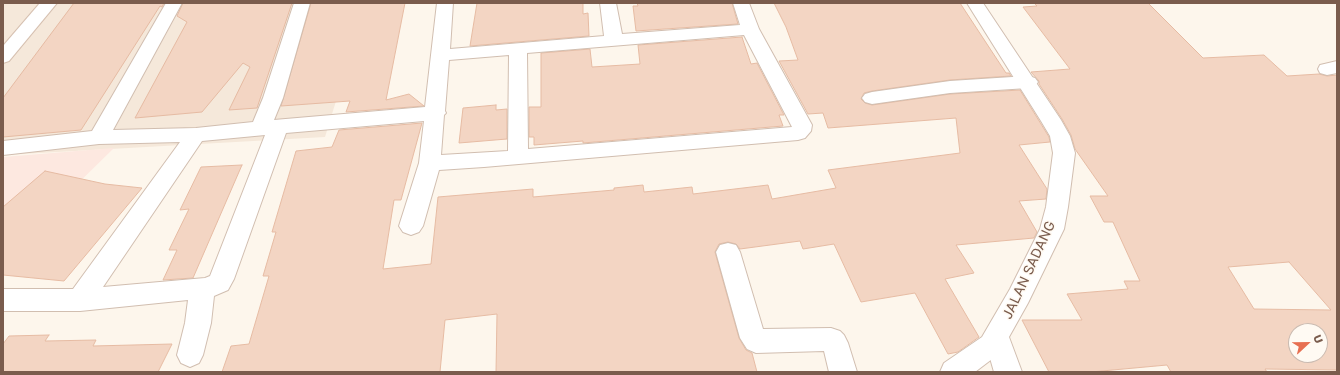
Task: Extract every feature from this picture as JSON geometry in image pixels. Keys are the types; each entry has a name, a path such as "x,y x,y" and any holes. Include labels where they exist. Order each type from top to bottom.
{"street":[{"path":"3,56 49,3"},
{"path":"99,137 174,3"},
{"path":"3,300 80,300 202,288 214,286 222,279 269,127 273,98 302,3"},
{"path":"411,226 430,163 436,113 445,3"},
{"path":"608,3 614,41"},
{"path":"430,163 794,134 801,131 802,125 750,29 741,3"},
{"name":"JALAN SADANG","path":"954,372 991,345 1020,296 1052,230 1060,188 1064,153 1063,145 1052,120 975,3"},
{"path":"440,55 750,29"},
{"path":"518,49 518,157"},
{"path":"872,98 950,87 1028,82"},
{"path":"5,149 99,137 196,135 269,127 436,113"},
{"path":"80,300 196,135"},
{"path":"728,252 753,338 756,341 831,339 835,343 843,372"},
{"path":"190,355 198,323 202,288"},
{"path":"996,337 1008,372"}],"shaded area":[{"path":"3,3 366,3 325,137 3,155"},
{"path":"114,148 3,257 3,157"}],"building":[{"path":"74,3 164,3 162,7 160,6 81,130 3,137 3,98"},
{"path":"183,3 292,3 257,108 229,110 250,67 243,63 202,112 135,118 187,22 177,16"},
{"path":"311,3 405,3 386,100 409,94 424,106 346,112 350,101 281,106"},
{"path":"477,3 583,3 583,14 588,13 589,36 470,46"},
{"path":"637,3 732,3 738,24 636,31 633,6 638,6"},
{"path":"774,3 960,3 1006,73 1009,73 1011,76 950,80 872,91 864,93 861,99 865,103 872,105 950,94 1020,90 1049,137 1050,142 1019,145 1047,189 1046,199 1019,201 1037,232 1034,238 956,245 974,273 945,279 979,337 958,352 948,354 915,293 861,302 834,244 803,249 800,241 740,249 736,244 728,242 719,244 715,252 739,338 746,350 752,353 757,372 496,372 497,314 445,320 440,372 222,372 231,346 249,344 269,276 263,276 276,232 272,232 296,151 332,147 339,130 422,123 401,200 394,200 383,269 431,264 438,197 533,189 533,197 614,190 614,188 643,185 644,192 692,187 693,194 768,185 772,199 836,188 828,170 960,153 956,118 828,128 823,113 808,114 779,61 798,60 786,27"},
{"path":"1034,3 1148,3 1203,58 1264,55 1287,76 1319,74 1327,76 1337,75 1337,370 1265,369 1267,372 1171,372 1167,365 1091,372 1049,372 1022,320 1082,320 1067,294 1128,289 1124,281 1140,281 1113,222 1104,222 1090,196 1108,196 1075,149 1071,135 1062,119 1039,84 1039,81 1031,72 1070,69 1023,7 1037,6","holes":["1289,262 1331,310 1254,309 1228,267"]},
{"path":"742,37 751,64 757,63 784,115 779,115 783,126 583,143 583,141 534,145 534,137 529,137 529,107 541,107 541,53 590,49 592,67 640,64 638,45"},
{"path":"496,105 496,110 507,109 507,139 459,143 463,108"},
{"path":"242,165 193,278 163,280 177,250 169,250 189,209 180,210 201,167"},
{"path":"45,171 105,184 142,188 64,281 3,275 3,207"},
{"path":"49,335 45,341 96,340 93,346 172,344 158,372 3,372 3,344 9,336"}]}
